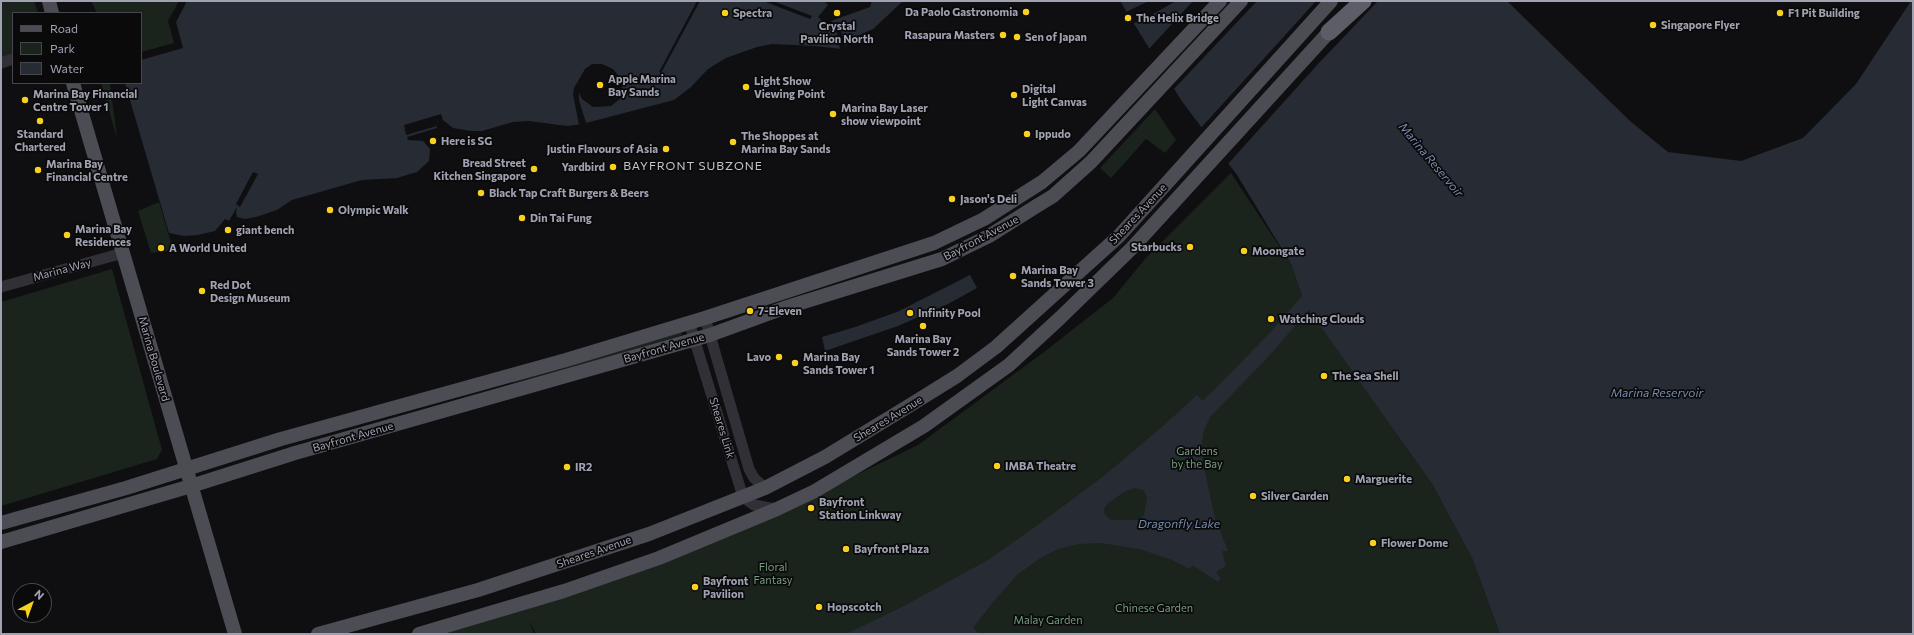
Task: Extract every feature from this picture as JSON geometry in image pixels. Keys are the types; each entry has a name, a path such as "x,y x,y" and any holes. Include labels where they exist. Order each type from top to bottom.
{"highway":[{"path":"1329,32 1357,1"},
{"path":"1329,32 1363,1"}],"main road":[{"path":"49,1 52,12"},
{"name":"Bayfront Avenue","path":"1,523 186,469 281,439 566,360 706,318 934,243 984,219 1035,187 1088,142 1220,1"},
{"name":"Bayfront Avenue","path":"1,542 191,486 295,453 694,340 784,308 942,259 989,236 1053,196 1100,154 1241,1"},
{"name":"Sheares Avenue","path":"318,634 478,590 555,566 649,534 743,497 765,488 825,457 957,376 996,347 1119,236 1331,1"},
{"name":"Sheares Avenue","path":"419,634 564,591 659,558 777,509 839,478 924,426 976,391 1009,365 1132,248 1329,32"},
{"name":"Marina Boulevard","path":"73,84 235,634"}],"street":[{"path":"1,63 12,59"},
{"name":"Marina Way","path":"1,287 123,253"},
{"name":"Sheares Link","path":"706,318 749,469 754,478 765,488"},
{"name":"Sheares Link","path":"689,322 743,497"},
{"path":"743,497 754,506 777,509"}],"green space":[{"path":"1,1 34,1 38,12 12,12 12,55 1,58"},
{"path":"91,1 179,1 168,21 174,43 142,52 142,12 96,12"},
{"path":"101,84 110,84 117,138"},
{"path":"1155,109 1176,140 1165,153 1146,139 1111,178 1100,168"},
{"name":"Gardens by the Bay","path":"1231,173 1291,264 1302,296 1309,309 1432,484 1472,558 1500,634 536,634 529,620 534,634 434,634 742,530 918,445 1044,352 1113,298 1145,259"},
{"path":"159,202 173,250 151,253 138,211"},
{"path":"112,269 162,450 157,459 1,506 1,302"},
{"path":"681,332 682,335 629,351 513,383 512,380"}],"water":[{"path":"187,1 903,1 873,29 855,37 842,49 772,44 757,47 726,58 708,69 691,87 674,100 582,124 567,126 529,121 513,122 482,131 471,131 453,128 443,120 436,122 437,128 407,137 408,140 423,141 430,149 429,161 417,172 397,178 362,180 292,200 277,210 256,217 245,219 237,217 237,207 229,221 225,219 215,231 198,235 184,236 169,233 125,84 142,84 142,60 183,48 176,22"},
{"name":"Marina Reservoir","path":"1120,1 1507,1 1630,121 1668,152 1741,161 1803,138 1856,84 1911,1 1913,1 1913,634 1500,634 1472,558 1432,484 1309,310 1268,357 1210,417 1203,433 1201,450 1203,463 1215,518 1228,551 1222,551 1226,566 1216,572 1221,579 1217,581 1192,565 1190,569 1172,560 1139,549 1101,543 1079,544 1058,549 1039,559 1018,574 993,602 973,628 980,634 846,634 902,607 988,560 1042,522 1105,475 1197,395 1203,401 1266,337 1302,296 1291,264 1237,175 1181,100","holes":["1135,488 1143,490 1147,497 1144,515 1139,520 1111,520 1105,515 1104,509 1107,504 1124,492"]},
{"name":"Infinity Pool","path":"970,275 977,288 948,304 898,326 825,351 822,337 897,312"}],"pier":[{"path":"697,1 700,1 661,73 659,72"},
{"path":"763,1 773,1 812,16 810,19"},
{"name":"Crystal Pavilion North","path":"824,1 872,1 870,7 831,21 841,31 845,47 842,49 840,49 837,33 818,17 828,5"},
{"path":"1149,1 1176,1 1153,14 1155,19 1154,23 1147,18 1132,24 1124,13"},
{"path":"1193,1 1257,1 1173,90 1148,50"},
{"path":"1316,1 1378,1 1319,63 1227,165 1200,129"},
{"path":"592,64 602,64 613,69 622,80 622,90 620,99 611,106 593,107 582,99 579,93 579,100 586,123 579,125 573,94 574,88 585,69"},
{"path":"441,114 443,120 436,122 437,126 406,135 404,125"},
{"path":"253,172 258,174 240,207 236,204"}],"place":[{"name":"Da Paolo Gastronomia","path":"1026,12"},
{"name":"Spectra","path":"725,13"},
{"name":"Crystal Pavilion North","path":"837,13"},
{"name":"F1 Pit Building","path":"1780,13"},
{"name":"The Helix Bridge","path":"1128,18"},
{"name":"Singapore Flyer","path":"1653,25"},
{"name":"Rasapura Masters","path":"1003,35"},
{"name":"Sen of Japan","path":"1017,37"},
{"name":"Apple Marina Bay Sands","path":"600,85"},
{"name":"Light Show Viewing Point","path":"746,87"},
{"name":"Digital Light Canvas","path":"1014,95"},
{"name":"Marina Bay Financial Centre Tower 1","path":"25,100"},
{"name":"Marina Bay Laser show viewpoint","path":"833,114"},
{"name":"Standard Chartered","path":"40,121"},
{"name":"Ippudo","path":"1027,134"},
{"name":"Here is SG","path":"433,141"},
{"name":"The Shoppes at Marina Bay Sands","path":"733,142"},
{"name":"Justin Flavours of Asia","path":"666,149"},
{"name":"Yardbird","path":"613,167"},
{"name":"Bread Street Kitchen Singapore","path":"534,169"},
{"name":"Marina Bay Financial Centre","path":"38,170"},
{"name":"Black Tap Craft Burgers & Beers","path":"481,193"},
{"name":"Jason's Deli","path":"952,199"},
{"name":"Olympic Walk","path":"330,210"},
{"name":"Din Tai Fung","path":"522,218"},
{"name":"giant bench","path":"228,230"},
{"name":"Marina Bay Residences","path":"67,235"},
{"name":"Starbucks","path":"1190,247"},
{"name":"A World United","path":"161,248"},
{"name":"Moongate","path":"1244,251"},
{"name":"Marina Bay Sands Tower 3","path":"1013,276"},
{"name":"Red Dot Design Museum","path":"202,291"},
{"name":"7-Eleven","path":"750,311"},
{"name":"Infinity Pool","path":"910,313"},
{"name":"Watching Clouds","path":"1271,319"},
{"name":"Marina Bay Sands Tower 2","path":"923,326"},
{"name":"Lavo","path":"779,357"},
{"name":"Marina Bay Sands Tower 1","path":"795,363"},
{"name":"The Sea Shell","path":"1324,376"},
{"name":"IMBA Theatre","path":"997,466"},
{"name":"IR2","path":"567,467"},
{"name":"Marguerite","path":"1347,479"},
{"name":"Silver Garden","path":"1253,496"},
{"name":"Bayfront Station Linkway","path":"811,508"},
{"name":"Flower Dome","path":"1373,543"},
{"name":"Bayfront Plaza","path":"846,549"},
{"name":"Bayfront Pavilion","path":"695,587"},
{"name":"Hopscotch","path":"819,607"}],"district":[{"name":"BAYFRONT SUBZONE","path":"693,166"}],"water label":[{"name":"Dragonfly Lake","path":"1179,524"}],"park label":[{"name":"Floral Fantasy","path":"773,573"},
{"name":"Chinese Garden","path":"1154,608"},
{"name":"Malay Garden","path":"1048,620"}]}
